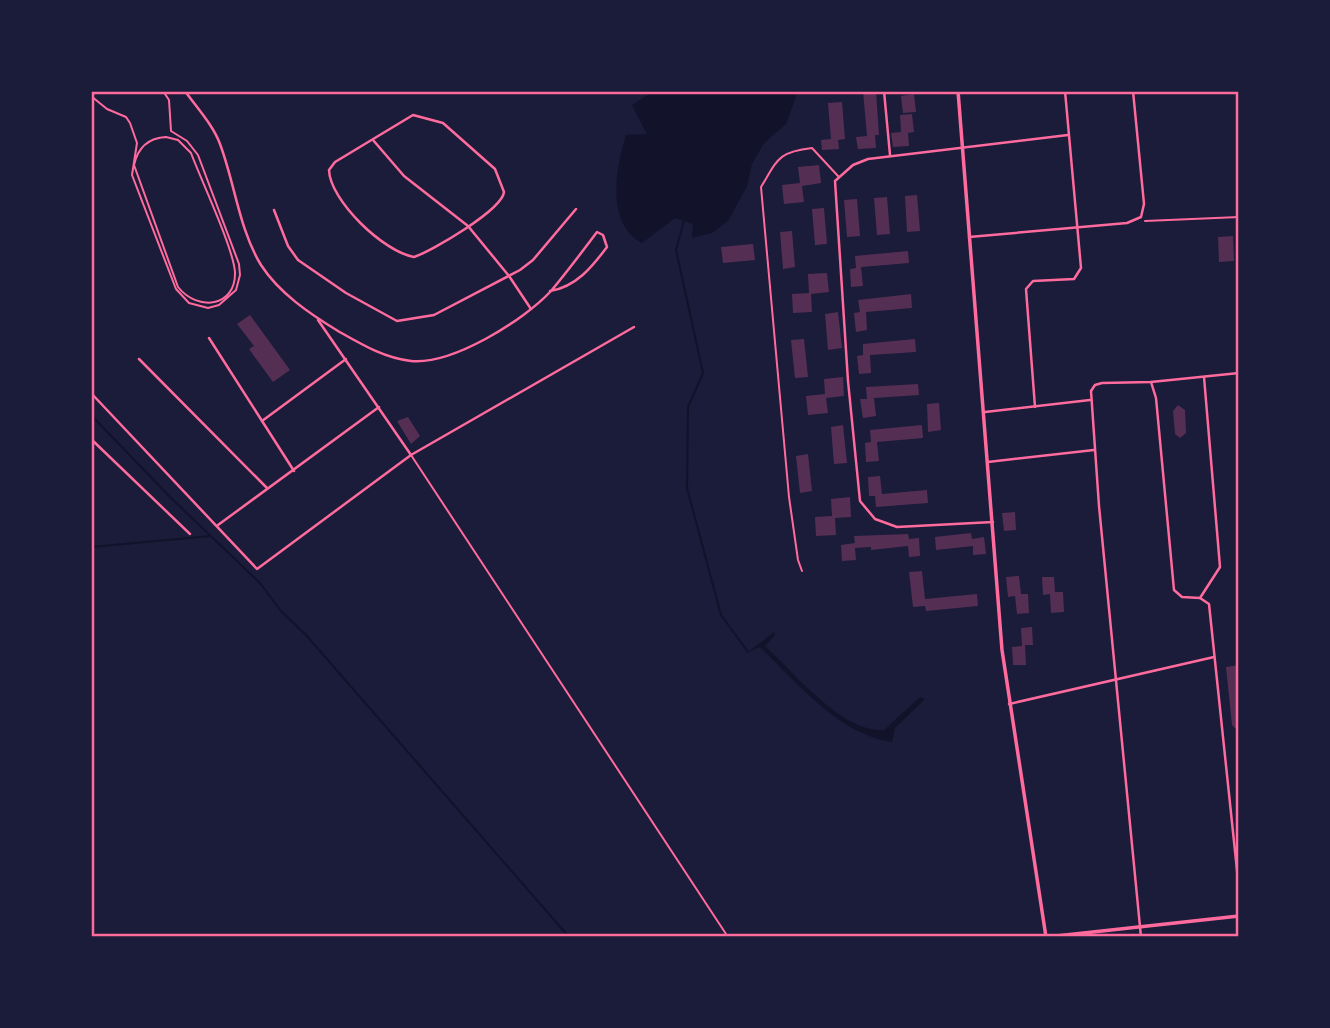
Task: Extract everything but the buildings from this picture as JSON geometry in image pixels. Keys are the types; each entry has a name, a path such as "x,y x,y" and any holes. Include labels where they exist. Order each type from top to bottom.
{"street":[{"path":"185,91 220,143 248,237 261,265 316,318 411,455"},
{"path":"884,91 890,155"},
{"path":"958,91 1009,704 1046,937 1140,929 1239,916"},
{"path":"1035,408 1026,289 1033,281 1074,279 1080,275 1065,91"},
{"path":"969,237 1133,221 1141,217 1144,209 1133,91"},
{"path":"422,116 443,123 495,169 504,186 504,197 468,226 414,257 399,252 351,215 329,177 328,170 335,162 373,139 405,118 422,116"},
{"path":"993,522 897,527 875,519 860,501 834,187 839,177 859,162 890,155 1068,135"},
{"path":"373,139 404,176 468,226 509,276 531,309"},
{"path":"274,210 288,246 298,260 388,318 410,321 434,315 509,276 533,260 576,209"},
{"path":"316,318 387,356 433,360 495,333 531,309 550,291 597,232 603,235 607,247 587,273 560,290 550,291"},
{"path":"91,393 257,569 411,455 634,327"},
{"path":"209,338 294,471"},
{"path":"139,359 267,489"},
{"path":"262,421 346,359"},
{"path":"1141,937 1094,450 1090,400 1092,387 1098,384 1151,382 1239,373"},
{"path":"1200,598 1220,567 1204,376"},
{"path":"1151,382 1156,398 1174,590 1182,597 1200,598 1209,604 1239,889"},
{"path":"985,412 1090,400"},
{"path":"218,525 379,407"},
{"path":"91,439 190,534"},
{"path":"988,462 1094,450"},
{"path":"1009,704 1214,657"}],"lane":[{"path":"802,571 789,497 761,187 782,154 812,148 839,177"},
{"path":"411,455 728,937"}],"path":[{"path":"91,96 107,109 126,117 130,124 137,143 132,175 176,289 189,303 213,307 232,297 236,290 239,264 198,155 187,141 171,131 169,100 163,91"},
{"path":"156,138 178,140 191,153 233,263 233,284 219,300 199,304 187,298 178,287 134,165 137,153 156,138"},
{"path":"1133,221 1239,217"}],"shaded area":[{"path":"654,91 798,91 786,124 764,143 752,164 747,186 728,221 712,233 692,238 693,224 675,218 642,243 630,234 622,222 616,194 622,148 626,135 647,134 632,105"},
{"path":"774,632 775,635 765,646 820,699 852,722 884,730 920,697 925,699 895,728 892,742 872,737 836,718 760,647 748,652"}],"waterway":[{"path":"684,221 676,250 703,373 688,407 687,488 721,615 748,652"},
{"path":"91,415 172,499 260,583 281,611 306,635 569,937"},
{"path":"91,547 211,536"}]}
